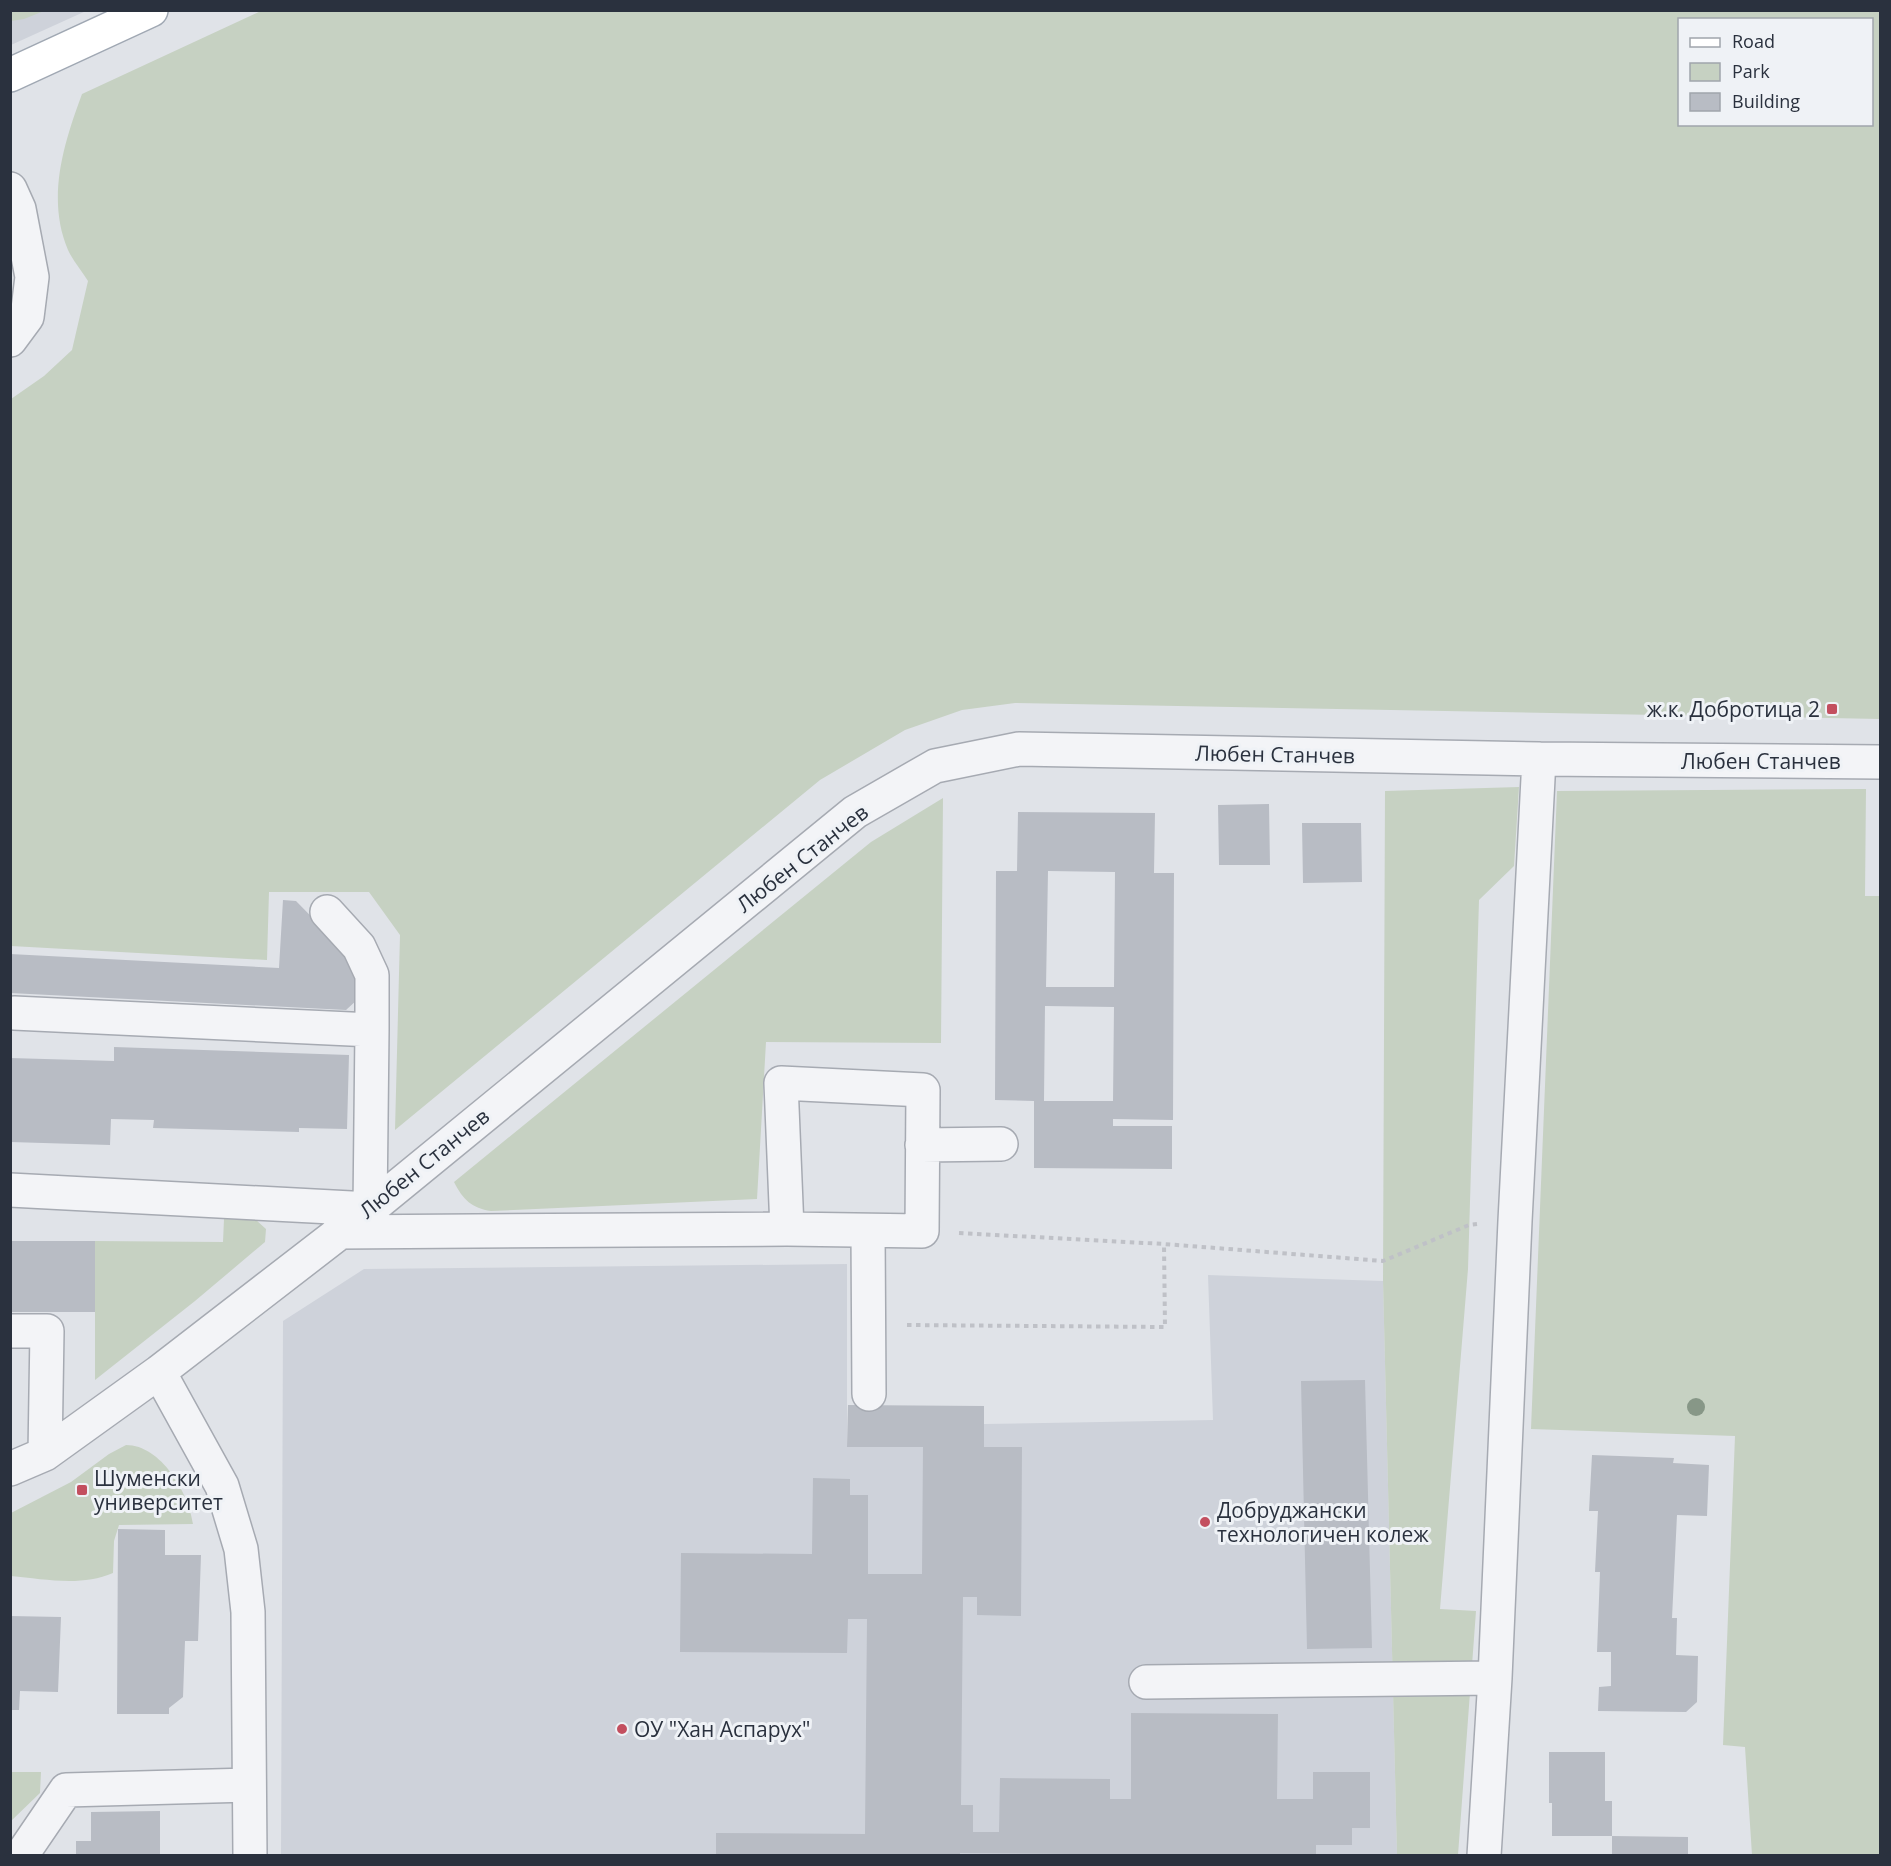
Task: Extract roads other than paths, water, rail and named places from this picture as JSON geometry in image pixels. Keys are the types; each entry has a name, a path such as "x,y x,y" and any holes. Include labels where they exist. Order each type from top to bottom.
{"main road":[{"path":"10,75 151,10"}],"street":[{"path":"10,189 19,209 32,277 27,318 10,340"},
{"name":"Любен Станчев","path":"10,1469 45,1454 159,1372 370,1209 855,812 935,766 1019,749 1539,759 1881,762"},
{"path":"1484,1856 1539,759"},
{"path":"10,1190 370,1209 372,975 359,948 327,912"},
{"path":"14,1013 372,1030"},
{"path":"338,1232 787,1229 922,1232 923,1090 781,1083 787,1229"},
{"path":"922,1145 1001,1144"},
{"path":"868,1231 868,1394"},
{"path":"10,1331 47,1331 45,1454"},
{"path":"159,1372 222,1486 241,1549 248,1612 250,1856"},
{"path":"1146,1682 1494,1678"},
{"path":"21,1856 66,1790 249,1785"}],"place":[{"name":"ж.к. Добротица 2","path":"1832,709"},
{"name":"Шуменски университет","path":"82,1490"},
{"name":"Добруджански технологичен колеж","path":"1205,1522"},
{"name":"ОУ \"Хан Аспарух\"","path":"622,1729"}]}
